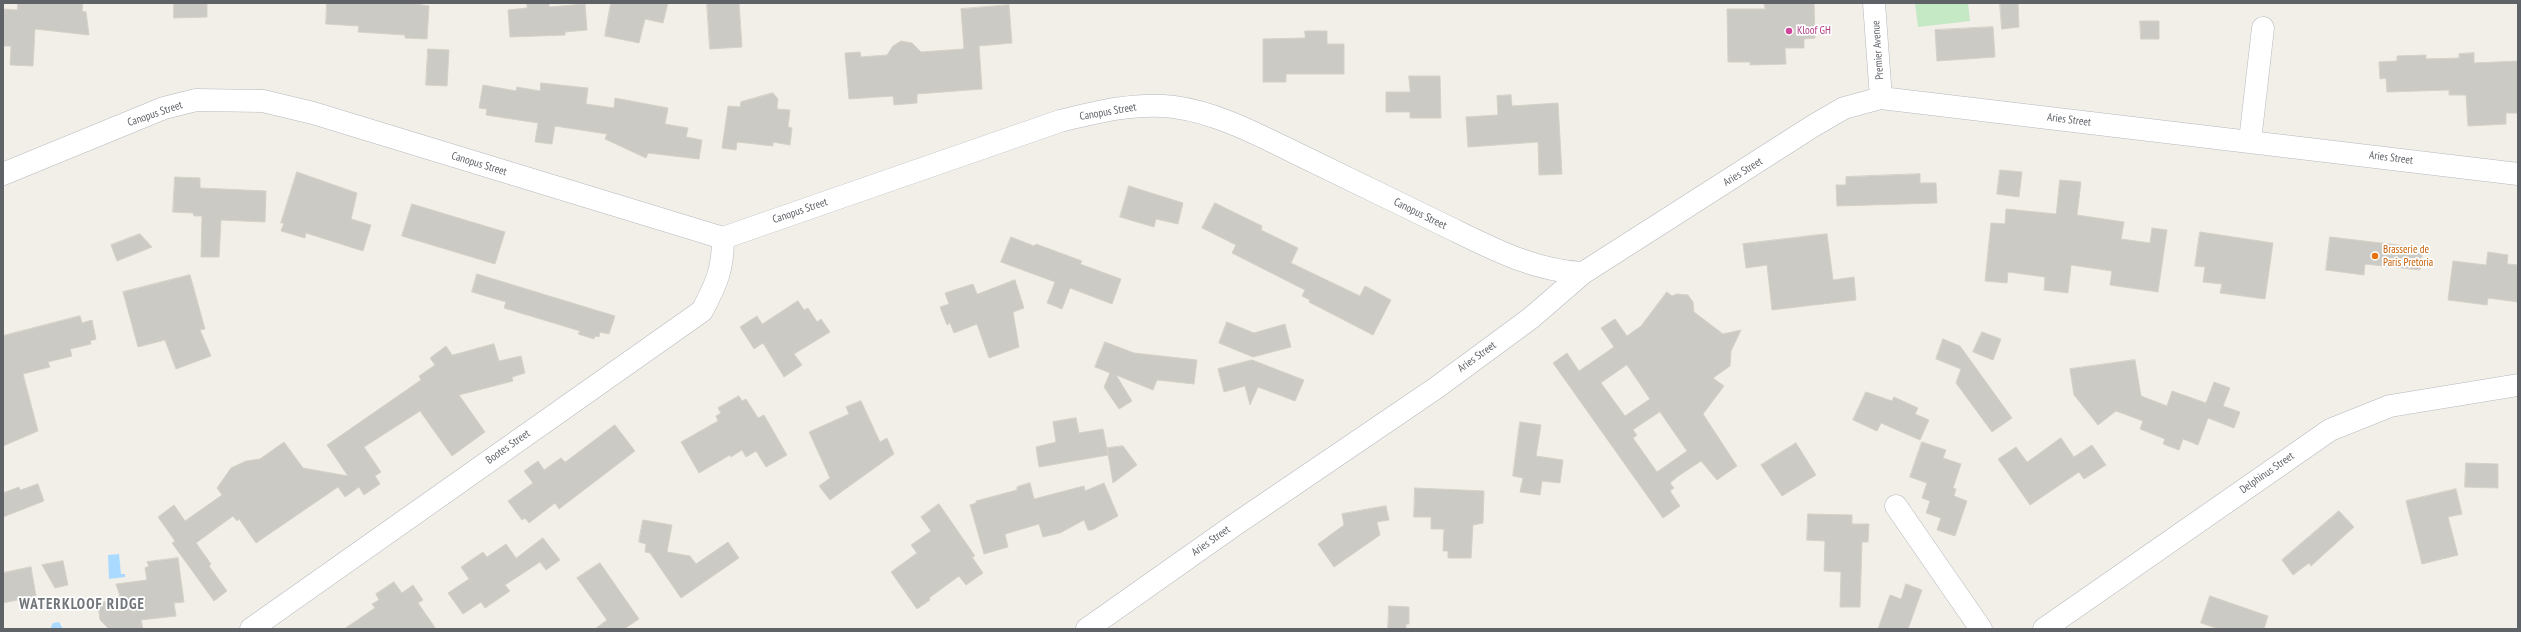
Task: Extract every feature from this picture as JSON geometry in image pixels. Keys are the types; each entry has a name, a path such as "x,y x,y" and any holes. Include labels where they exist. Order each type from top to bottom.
{"street":[{"name":"Premier Avenue","path":"1874,3 1881,98"},
{"path":"2250,141 2263,28"},
{"name":"Aries Street","path":"1087,629 1233,526 1436,388 1531,318 1583,273 1844,108 1881,98 2518,174"},
{"name":"Canopus Street","path":"3,174 164,108 196,100 263,101 312,113 723,238 1060,121 1104,111 1152,105 1173,107 1211,116 1267,139 1501,252 1545,268 1583,273"},
{"name":"Bootes Street","path":"251,629 702,311 719,279 723,261 723,238"},
{"name":"Delphinus Street","path":"2044,629 2330,430 2390,406 2518,385"},
{"path":"1896,506 1981,629"}],"green space":[{"path":"1915,3 1968,3 1970,21 1918,27"}],"water":[{"path":"119,554 121,574 125,574 125,577 109,579 108,555"},
{"path":"59,622 63,629 50,629 53,623"}],"building":[{"path":"18,3 83,3 82,11 86,12 89,35 35,29 33,66 10,65 11,46 3,46 3,9 17,10"},
{"path":"174,3 207,3 207,17 174,18"},
{"path":"327,3 410,3 429,6 427,39 405,38 405,35 358,32 359,26 326,24"},
{"path":"527,3 549,3 549,7 585,4 587,30 565,32 565,35 510,37 508,10 527,8"},
{"path":"611,3 668,3 663,23 645,19 639,43 605,36"},
{"path":"707,3 739,3 742,47 710,49"},
{"path":"1764,3 1814,3 1815,38 1804,39 1804,48 1785,48 1786,64 1750,65 1750,62 1728,62 1727,9 1765,9"},
{"path":"2000,3 2018,3 2019,27 2002,29"},
{"path":"1009,5 1012,43 979,46 982,89 917,94 917,103 894,105 893,96 849,99 845,53 860,52 861,57 887,55 893,46 901,41 912,43 921,52 964,49 961,9"},
{"path":"2140,21 2159,21 2159,39 2141,39"},
{"path":"1993,27 1995,57 1937,61 1935,30"},
{"path":"1305,31 1327,31 1327,44 1344,44 1344,74 1286,74 1286,82 1263,82 1263,39 1305,38"},
{"path":"428,49 449,50 447,86 426,85"},
{"path":"2474,53 2474,63 2518,61 2518,113 2506,113 2506,124 2468,126 2466,95 2449,95 2449,90 2387,92 2386,78 2380,79 2379,62 2397,61 2397,56 2426,55 2426,59 2459,58 2459,54"},
{"path":"1409,76 1440,76 1441,118 1410,118 1410,112 1386,112 1386,92 1410,92"},
{"path":"541,83 588,88 586,104 614,108 615,98 668,108 665,124 688,128 686,137 702,140 699,159 648,153 646,158 605,139 607,134 555,126 552,144 535,142 538,123 486,115 487,109 479,108 483,85 516,91 517,87 540,91"},
{"path":"773,93 778,99 777,109 790,110 788,127 792,128 790,145 773,142 773,146 737,142 736,150 722,148 728,106 740,107 741,102"},
{"path":"1511,95 1512,106 1558,103 1562,174 1539,175 1538,142 1468,147 1466,117 1498,115 1497,96"},
{"path":"2000,170 2022,172 2019,197 1997,194"},
{"path":"297,172 357,193 351,219 371,225 363,251 306,233 305,238 281,231 284,223 281,223"},
{"path":"1920,174 1920,183 1936,183 1937,203 1837,206 1836,185 1846,185 1846,177"},
{"path":"175,177 200,178 200,188 266,191 265,222 221,220 219,257 201,257 202,216 194,216 193,213 173,212"},
{"path":"2060,180 2081,182 2077,215 2124,222 2121,239 2150,243 2152,228 2167,230 2158,292 2110,285 2112,271 2071,265 2068,293 2044,290 2045,277 2008,272 2007,283 1985,281 1991,223 2005,224 2006,209 2056,214"},
{"path":"1129,186 1183,203 1178,224 1156,219 1154,227 1120,217"},
{"path":"1215,203 1262,226 1261,230 1298,248 1291,263 1360,296 1365,286 1391,300 1373,335 1309,302 1310,300 1302,296 1305,290 1232,253 1236,245 1202,228"},
{"path":"412,204 505,232 495,264 402,236"},
{"path":"2200,232 2273,243 2265,299 2220,293 2222,284 2203,282 2205,267 2195,266"},
{"path":"140,234 152,247 117,261 111,245"},
{"path":"1827,234 1833,280 1854,277 1856,300 1772,310 1767,265 1746,268 1743,244"},
{"path":"1011,237 1034,246 1036,244 1082,261 1080,264 1121,279 1112,304 1070,288 1062,309 1047,303 1055,282 1001,262"},
{"name":"Brasserie de Paris Pretoria","path":"2330,237 2423,248 2420,270 2365,264 2364,275 2326,270"},
{"path":"2488,252 2508,255 2507,264 2518,265 2518,302 2488,298 2487,305 2448,300 2453,261 2486,265"},
{"path":"477,274 615,316 609,334 600,332 599,337 595,336 594,339 578,334 580,331 504,308 506,302 472,292"},
{"path":"190,275 205,329 200,330 211,356 176,369 165,340 138,347 123,292"},
{"path":"1015,280 1024,308 1013,312 1019,347 989,358 977,324 954,333 950,323 947,325 940,307 949,304 945,293 973,284 977,294"},
{"path":"1667,292 1672,296 1677,294 1688,295 1693,302 1694,312 1723,334 1741,330 1731,351 1730,366 1713,378 1724,386 1703,414 1737,466 1717,480 1701,461 1677,477 1670,483 1674,488 1670,491 1680,506 1663,518 1553,363 1567,353 1579,371 1614,347 1601,328 1615,319 1627,336 1641,326","holes":["1627,365 1650,399 1625,416 1601,383","1660,412 1687,451 1657,472 1633,438 1637,435 1633,430"]},
{"path":"798,301 804,310 808,308 817,322 821,319 830,332 794,354 802,365 784,377 763,343 754,349 740,327 757,316 762,324"},
{"path":"80,316 82,323 92,320 96,339 90,341 91,344 70,349 72,356 48,362 50,367 23,374 38,431 3,446 3,336"},
{"path":"1227,322 1254,333 1285,324 1291,347 1253,357 1219,343"},
{"path":"1982,332 2001,339 1993,360 1973,352"},
{"path":"1943,339 1960,346 2012,418 1992,432 1956,383 1961,369 1936,359"},
{"path":"1105,342 1134,353 1197,360 1194,384 1157,380 1153,390 1116,375 1132,401 1119,409 1104,387 1110,373 1095,367"},
{"path":"494,344 499,361 521,356 525,373 512,377 513,381 459,395 485,432 452,456 420,411 364,447 381,472 375,476 380,484 364,495 359,487 345,497 338,487 256,543 239,519 237,521 233,516 196,543 211,564 209,566 227,591 214,601 172,543 175,541 158,517 174,505 185,521 222,495 217,488 231,468 246,461 260,459 284,442 303,468 348,476 327,445 421,380 419,376 435,365 430,358 446,346 452,355"},
{"path":"1252,360 1304,380 1295,401 1258,387 1250,405 1245,386 1224,392 1218,369"},
{"path":"2135,360 2141,396 2167,406 2172,391 2206,403 2214,382 2230,388 2223,406 2240,412 2234,428 2208,418 2198,445 2183,439 2179,450 2163,444 2165,439 2140,429 2143,421 2116,411 2098,425 2074,395 2070,369"},
{"path":"1866,392 1892,401 1894,397 1918,408 1915,414 1929,420 1920,440 1881,423 1877,431 1853,420"},
{"path":"739,396 742,401 746,399 758,418 764,415 787,455 766,467 756,451 746,457 742,450 731,457 730,455 699,473 681,442 718,421 716,416 721,413 718,408"},
{"path":"861,401 880,442 887,438 894,454 830,500 819,486 830,478 809,432 849,414 846,407"},
{"path":"1076,418 1079,433 1103,429 1108,455 1039,467 1036,447 1056,442 1053,422"},
{"path":"1520,422 1541,425 1536,456 1563,460 1560,483 1542,481 1540,495 1520,492 1523,478 1513,476"},
{"path":"615,425 635,451 559,509 555,503 529,523 525,518 522,520 508,501 533,483 524,471 538,461 544,470 561,458 565,462"},
{"path":"2061,438 2074,457 2092,445 2106,465 2084,479 2079,472 2030,505 1998,459 2016,447 2027,462"},
{"path":"1922,442 1946,450 1943,458 1961,464 1953,488 1956,489 1954,496 1967,501 1955,536 1937,530 1941,518 1926,513 1930,501 1922,498 1927,483 1910,477"},
{"path":"1796,443 1816,475 1782,496 1761,465"},
{"path":"1123,446 1137,465 1113,483 1107,448"},
{"path":"2466,463 2498,464 2498,488 2465,487"},
{"path":"1030,483 1034,499 1084,486 1085,491 1104,483 1118,516 1092,530 1088,530 1084,520 1060,533 1043,537 1039,524 1005,534 1008,547 984,554 970,505 976,503 976,501 1017,490 1017,487"},
{"path":"38,484 44,501 3,517 3,493 19,487 20,490"},
{"path":"1415,488 1484,491 1483,523 1473,525 1471,558 1448,558 1448,551 1443,551 1444,529 1431,529 1431,517 1414,517"},
{"path":"2456,489 2462,514 2448,517 2458,555 2422,564 2406,501"},
{"path":"939,504 975,556 972,557 983,573 966,585 959,576 929,598 930,600 917,609 891,572 917,553 911,545 931,531 921,517"},
{"path":"1386,506 1389,520 1377,522 1380,535 1334,567 1318,544 1344,525 1342,514"},
{"path":"2339,511 2354,527 2311,566 2309,563 2293,575 2282,560"},
{"path":"1808,514 1852,515 1852,524 1869,524 1868,542 1862,542 1860,607 1840,607 1841,572 1824,571 1825,541 1807,540"},
{"path":"643,520 672,525 667,552 690,556 696,564 728,542 739,558 681,598 650,553 645,552 646,544 639,542"},
{"path":"543,538 560,560 546,570 540,562 505,585 510,591 485,608 481,602 463,614 448,593 469,579 461,567 483,552 487,557 506,544 516,558"},
{"path":"178,558 184,602 174,603 176,616 141,620 143,629 109,629 100,620 98,604 120,596 116,584 147,580 145,568 149,566 147,562"},
{"path":"63,561 68,585 55,588 42,565"},
{"path":"600,563 639,619 624,629 595,629 607,620 577,578"},
{"path":"31,567 36,596 3,603 3,573"},
{"path":"394,582 402,593 413,585 423,600 418,603 436,629 344,629 375,608 372,604 379,600 376,594"},
{"path":"1906,584 1922,590 1908,629 1878,629 1890,595 1901,599"},
{"path":"2210,596 2268,616 2264,629 2219,629 2201,623"},
{"path":"1389,606 1409,607 1409,624 1406,624 1406,629 1388,629"}],"place":[{"name":"Kloof GH","path":"1789,31"},
{"name":"Brasserie de Paris Pretoria","path":"2375,256"}],"district":[{"name":"WATERKLOOF RIDGE","path":"82,605"}]}
